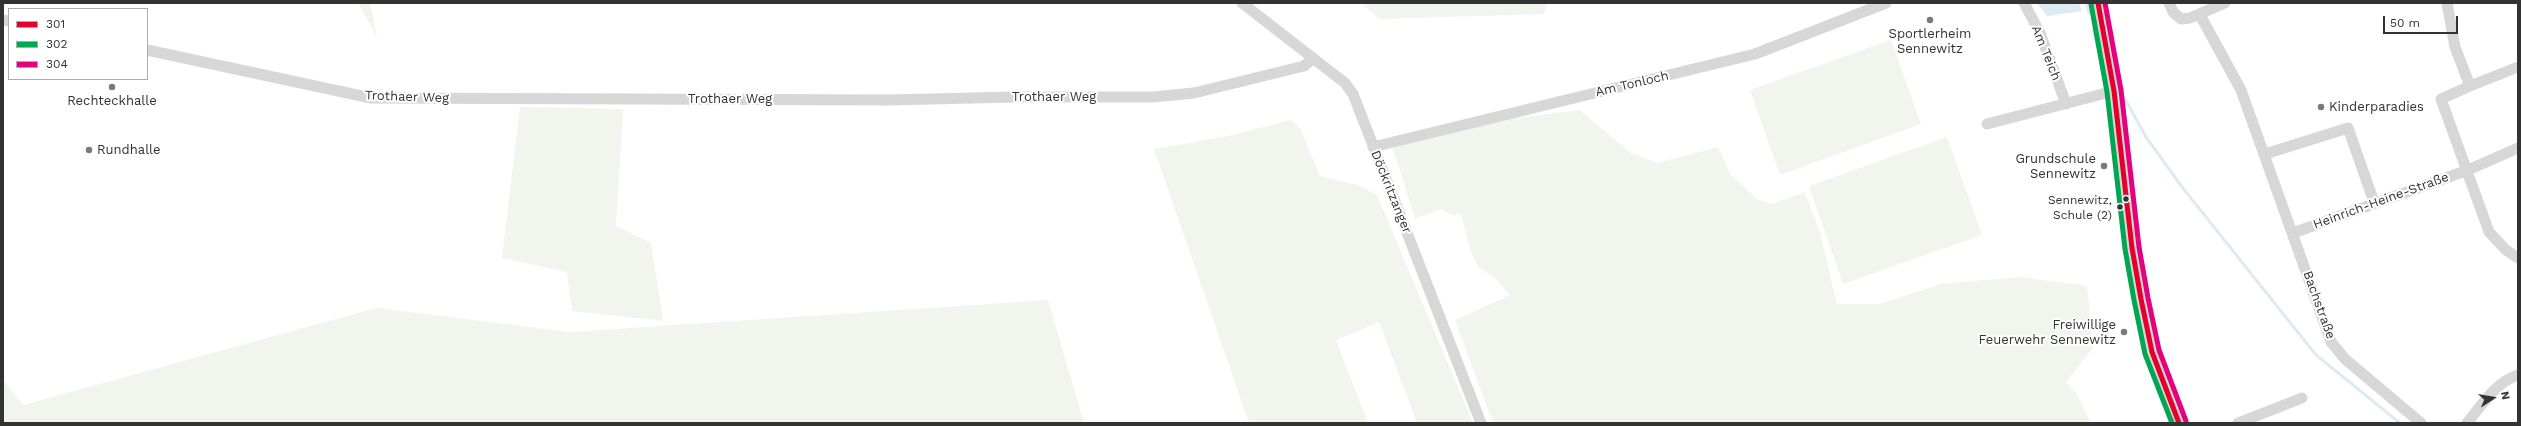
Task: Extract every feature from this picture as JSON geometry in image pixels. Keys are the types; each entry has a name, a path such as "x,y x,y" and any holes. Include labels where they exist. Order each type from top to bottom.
{"street":[{"name":"Döckritzanger","path":"1242,3 1312,59 1345,83 1353,94 1481,423"},
{"name":"Am Tonloch","path":"1373,147 1756,54 1886,3"},
{"name":"Am Teich","path":"2024,3 2040,33 2066,104"},
{"path":"2098,3 2114,91 2132,248 2141,299 2152,352 2179,423"},
{"path":"2169,3 2173,12 2181,19 2200,14 2225,3"},
{"path":"2447,3 2455,47 2470,86"},
{"name":"Bachstraße","path":"2200,14 2241,90 2331,342 2345,359 2421,423"},
{"name":"Trothaer Weg","path":"148,50 371,98 888,100 1014,97 1153,97 1194,93 1304,66 1312,59"},
{"path":"2518,67 2441,99 2468,170 2489,232 2506,250 2518,258"},
{"path":"1987,124 2114,91"},
{"path":"2264,154 2348,128 2374,202"},
{"name":"Heinrich-Heine-Straße","path":"2293,233 2374,202 2468,170 2518,148"},
{"path":"2467,423 2493,391 2510,378 2518,375"},
{"path":"2238,423 2302,398"}],"shaded area":[{"path":"358,3 370,3 377,37"},
{"path":"1361,3 1548,3 1544,14 1379,19"},
{"path":"2037,3 2079,3 2082,11 2047,16"},
{"path":"1891,40 1921,124 1780,175 1750,90"},
{"path":"520,107 623,109 616,226 651,243 663,321 572,311 567,272 502,258"},
{"path":"1580,110 1629,152 1657,163 1718,147 1730,174 1758,200 1772,204 1805,192 1820,233 1837,304 1880,304 1941,284 2021,277 2087,286 2093,348 2066,382 2077,394 2091,423 1493,423 1455,320 1510,295 1495,278 1478,267 1470,250 1461,214 1452,215 1441,209 1415,219 1393,148 1508,119"},
{"path":"1291,120 1300,128 1320,176 1357,185 1377,195 1473,423 1417,423 1379,322 1336,340 1368,423 1249,423 1154,149 1228,136"},
{"path":"1947,137 1982,235 1843,284 1809,186"},
{"path":"1048,300 1084,423 3,423 3,380 23,405 376,308 571,332"}],"waterway":[{"path":"2086,3 2089,13"},
{"path":"2093,29 2106,81"},
{"path":"2120,90 2146,137 2182,187 2316,355 2400,423"}],"transit line":[{"name":"301","path":"2098,3 2114,91 2132,248 2141,299 2152,352 2179,423"},
{"name":"304","path":"2105,3 2121,90 2139,247 2148,298 2159,350 2186,421"},
{"name":"302","path":"2091,4 2107,92 2125,249 2134,300 2145,354 2172,423"}],"place":[{"name":"Sportlerheim Sennewitz","path":"1930,20"},
{"name":"Rechteckhalle","path":"112,87"},
{"name":"Kinderparadies","path":"2321,107"},
{"name":"Rundhalle","path":"89,150"},
{"name":"Grundschule Sennewitz","path":"2104,166"},
{"name":"Sennewitz, Schule (2)","path":"2120,207"},
{"name":"Freiwillige Feuerwehr Sennewitz","path":"2124,332"}]}
